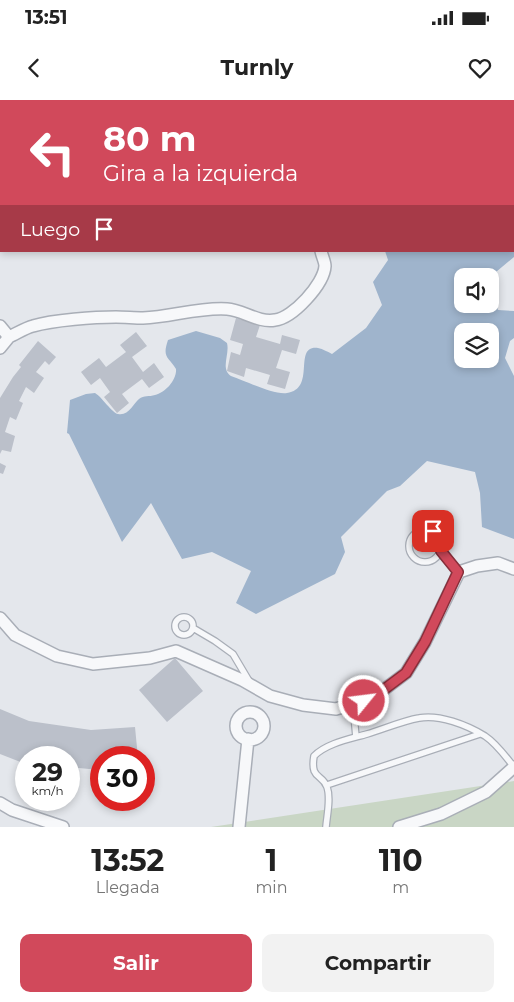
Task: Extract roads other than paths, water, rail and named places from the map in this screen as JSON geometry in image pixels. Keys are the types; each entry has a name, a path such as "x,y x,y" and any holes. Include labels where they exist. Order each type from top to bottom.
{"street":[{"path":"0,348 9,338 32,326 59,321 114,317 142,318 210,309 227,309 243,312 262,320 275,320 289,314 306,300 325,267 322,252"},
{"path":"0,326 9,338"},
{"path":"0,618 15,635 57,656 94,664 150,658 176,651 270,696 304,705 336,710 374,697 406,673 425,642 458,572 477,566 498,563 514,569"},
{"path":"253,712 256,688"},
{"path":"253,712 262,718 264,728 258,737 248,739 239,733 236,723 242,714 253,712"},
{"path":"239,827 248,739"},
{"path":"399,827 441,814 486,792 514,767"},
{"path":"0,803 12,810 63,827"}],"lane":[{"path":"441,551 433,560 422,562 413,556 409,546 410,540 417,531 428,529 438,535 441,551 458,572"},
{"path":"193,628 233,654 256,688"},
{"path":"353,705 356,737"},
{"path":"326,827 327,785 316,776 313,769 314,756 320,750 356,737 418,718 434,717 469,728 486,736 514,767"},
{"path":"327,785 480,734"}],"water":[{"path":"385,252 514,252 514,257 499,270 454,268 454,313 514,311 514,338 510,341 505,358 514,376 514,539 482,527 480,493 475,472 427,461 400,486 387,491 341,537 345,552 335,574 256,614 236,603 251,571 212,552 182,559 151,503 122,542 67,433 70,400 95,393 116,413 125,413 141,398 159,394 170,385 175,377 176,369 166,354 168,340 196,331 220,338 227,343 226,369 231,376 274,392 287,393 296,390 301,384 306,353 310,349 318,348 332,354 366,328 382,305 373,282 388,260"}]}
